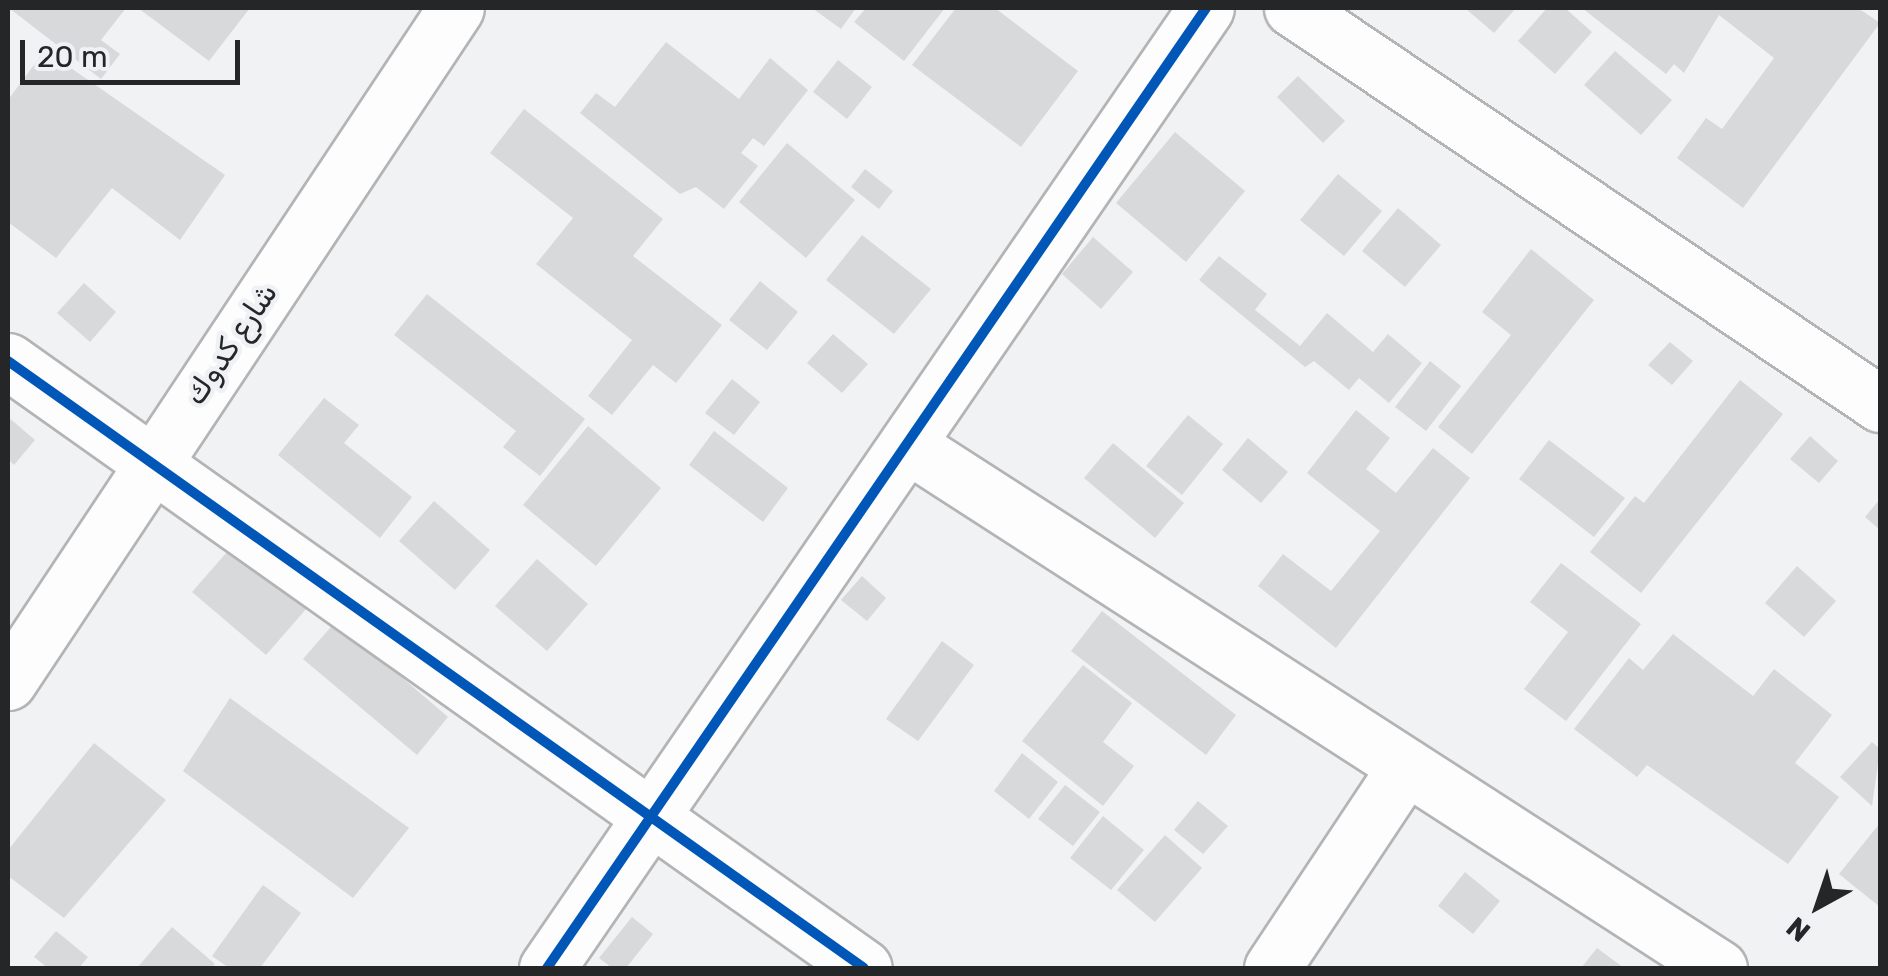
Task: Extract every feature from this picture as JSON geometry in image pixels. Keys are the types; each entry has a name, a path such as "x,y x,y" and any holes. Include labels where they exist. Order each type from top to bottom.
{"street":[{"name":"شارع كدوك","path":"8,682 456,8"},
{"path":"547,968 1206,8"},
{"path":"1292,8 1880,404"},
{"path":"8,361 154,458 650,822 864,968"},
{"path":"908,445 1719,968"},
{"path":"1272,968 1406,766"}],"building":[{"path":"9,8 126,8 101,40 120,54 101,79"},
{"path":"138,8 250,8 209,61"},
{"path":"812,8 856,8 841,29"},
{"path":"866,8 945,8 904,61 854,22"},
{"path":"956,8 995,8 1078,71 1021,147 912,65"},
{"path":"1465,8 1516,8 1494,33"},
{"path":"1547,8 1565,8 1592,32 1555,74 1518,41"},
{"path":"1582,8 1858,8 1880,23 1743,208 1677,158 1706,118 1722,129 1774,58 1719,15 1684,73 1674,64 1666,74"},
{"path":"666,42 739,99 770,58 808,90 764,146 753,138 741,153 758,166 724,209 696,187 680,194 580,113 596,93 615,107"},
{"path":"45,50 225,175 180,240 112,188 56,258 8,222 8,100"},
{"path":"1615,51 1672,100 1641,135 1584,85"},
{"path":"838,60 872,87 847,119 813,92"},
{"path":"1298,76 1345,121 1323,143 1277,97"},
{"path":"524,109 663,219 633,256 722,325 676,383 653,365 612,415 588,396 632,340 536,264 573,218 490,153"},
{"path":"1175,132 1245,191 1186,262 1116,203"},
{"path":"787,143 855,200 806,258 739,202"},
{"path":"865,169 893,191 879,209 851,187"},
{"path":"1338,174 1382,211 1344,256 1300,220"},
{"path":"1398,208 1441,245 1405,287 1362,251"},
{"path":"862,235 931,289 894,334 826,280"},
{"path":"1093,237 1133,272 1101,309 1062,274"},
{"path":"1531,249 1594,300 1472,454 1438,427 1511,335 1482,312"},
{"path":"1219,256 1267,294 1255,310 1300,346 1327,313 1373,352 1388,334 1422,363 1389,403 1359,378 1349,390 1314,361 1305,367 1199,280"},
{"path":"760,281 798,312 767,350 729,320"},
{"path":"84,283 116,312 90,342 57,313"},
{"path":"427,294 585,419 540,476 503,447 516,431 394,335"},
{"path":"833,334 868,364 842,393 807,363"},
{"path":"1670,342 1693,361 1672,385 1648,365"},
{"path":"1430,361 1461,386 1426,431 1395,407"},
{"path":"732,379 760,402 734,435 705,413"},
{"path":"1740,380 1783,414 1641,593 1590,552 1635,496 1644,503"},
{"path":"324,398 359,425 344,443 412,497 380,538 278,455"},
{"path":"1356,410 1390,438 1366,469 1396,493 1433,448 1470,478 1336,648 1258,586 1283,554 1331,591 1380,531 1307,473"},
{"path":"1188,415 1223,444 1182,495 1146,466"},
{"path":"8,417 35,440 14,465 8,459"},
{"path":"588,426 661,488 596,566 523,505"},
{"path":"714,431 788,488 763,522 689,465"},
{"path":"1810,436 1838,461 1819,483 1790,459"},
{"path":"1248,438 1288,472 1261,503 1222,470"},
{"path":"1549,440 1625,498 1594,537 1519,479"},
{"path":"1113,443 1184,503 1155,538 1084,478"},
{"path":"1880,499 1880,530 1865,517"},
{"path":"434,501 490,550 455,590 399,541"},
{"path":"241,536 314,600 266,655 192,592"},
{"path":"537,559 588,604 547,651 495,606"},
{"path":"1561,563 1641,624 1566,721 1524,689 1568,632 1530,602"},
{"path":"1797,566 1836,601 1804,637 1765,603"},
{"path":"862,576 886,598 867,621 841,600"},
{"path":"1102,611 1236,715 1206,755 1071,651"},
{"path":"336,621 448,717 417,755 303,659"},
{"path":"1673,634 1753,696 1774,669 1832,715 1795,763 1839,797 1788,864 1647,765 1637,777 1574,729 1629,658 1643,670"},
{"path":"942,641 974,665 918,741 886,719"},
{"path":"1083,665 1132,703 1103,742 1134,766 1103,806 1022,741"},
{"path":"230,698 409,828 353,898 183,771"},
{"path":"1872,742 1880,749 1872,806 1840,777"},
{"path":"94,743 166,800 64,918 8,876 8,850"},
{"path":"1022,753 1058,782 1029,819 994,791"},
{"path":"1065,785 1100,812 1073,846 1038,819"},
{"path":"1198,801 1228,826 1203,854 1174,830"},
{"path":"1103,816 1144,850 1111,890 1070,858"},
{"path":"1880,823 1880,907 1839,874"},
{"path":"1165,835 1202,868 1155,922 1117,890"},
{"path":"1465,872 1500,901 1473,934 1438,906"},
{"path":"263,885 301,913 260,968 229,968 212,956"},
{"path":"632,917 653,934 626,968 612,968 599,958"},
{"path":"172,927 215,964 211,968 137,968"},
{"path":"56,931 88,957 79,968 48,968 34,957"},
{"path":"1597,948 1624,968 1581,968"}],"cycle path":[{"path":"547,968 1206,8"},
{"path":"8,361 864,968"}]}
